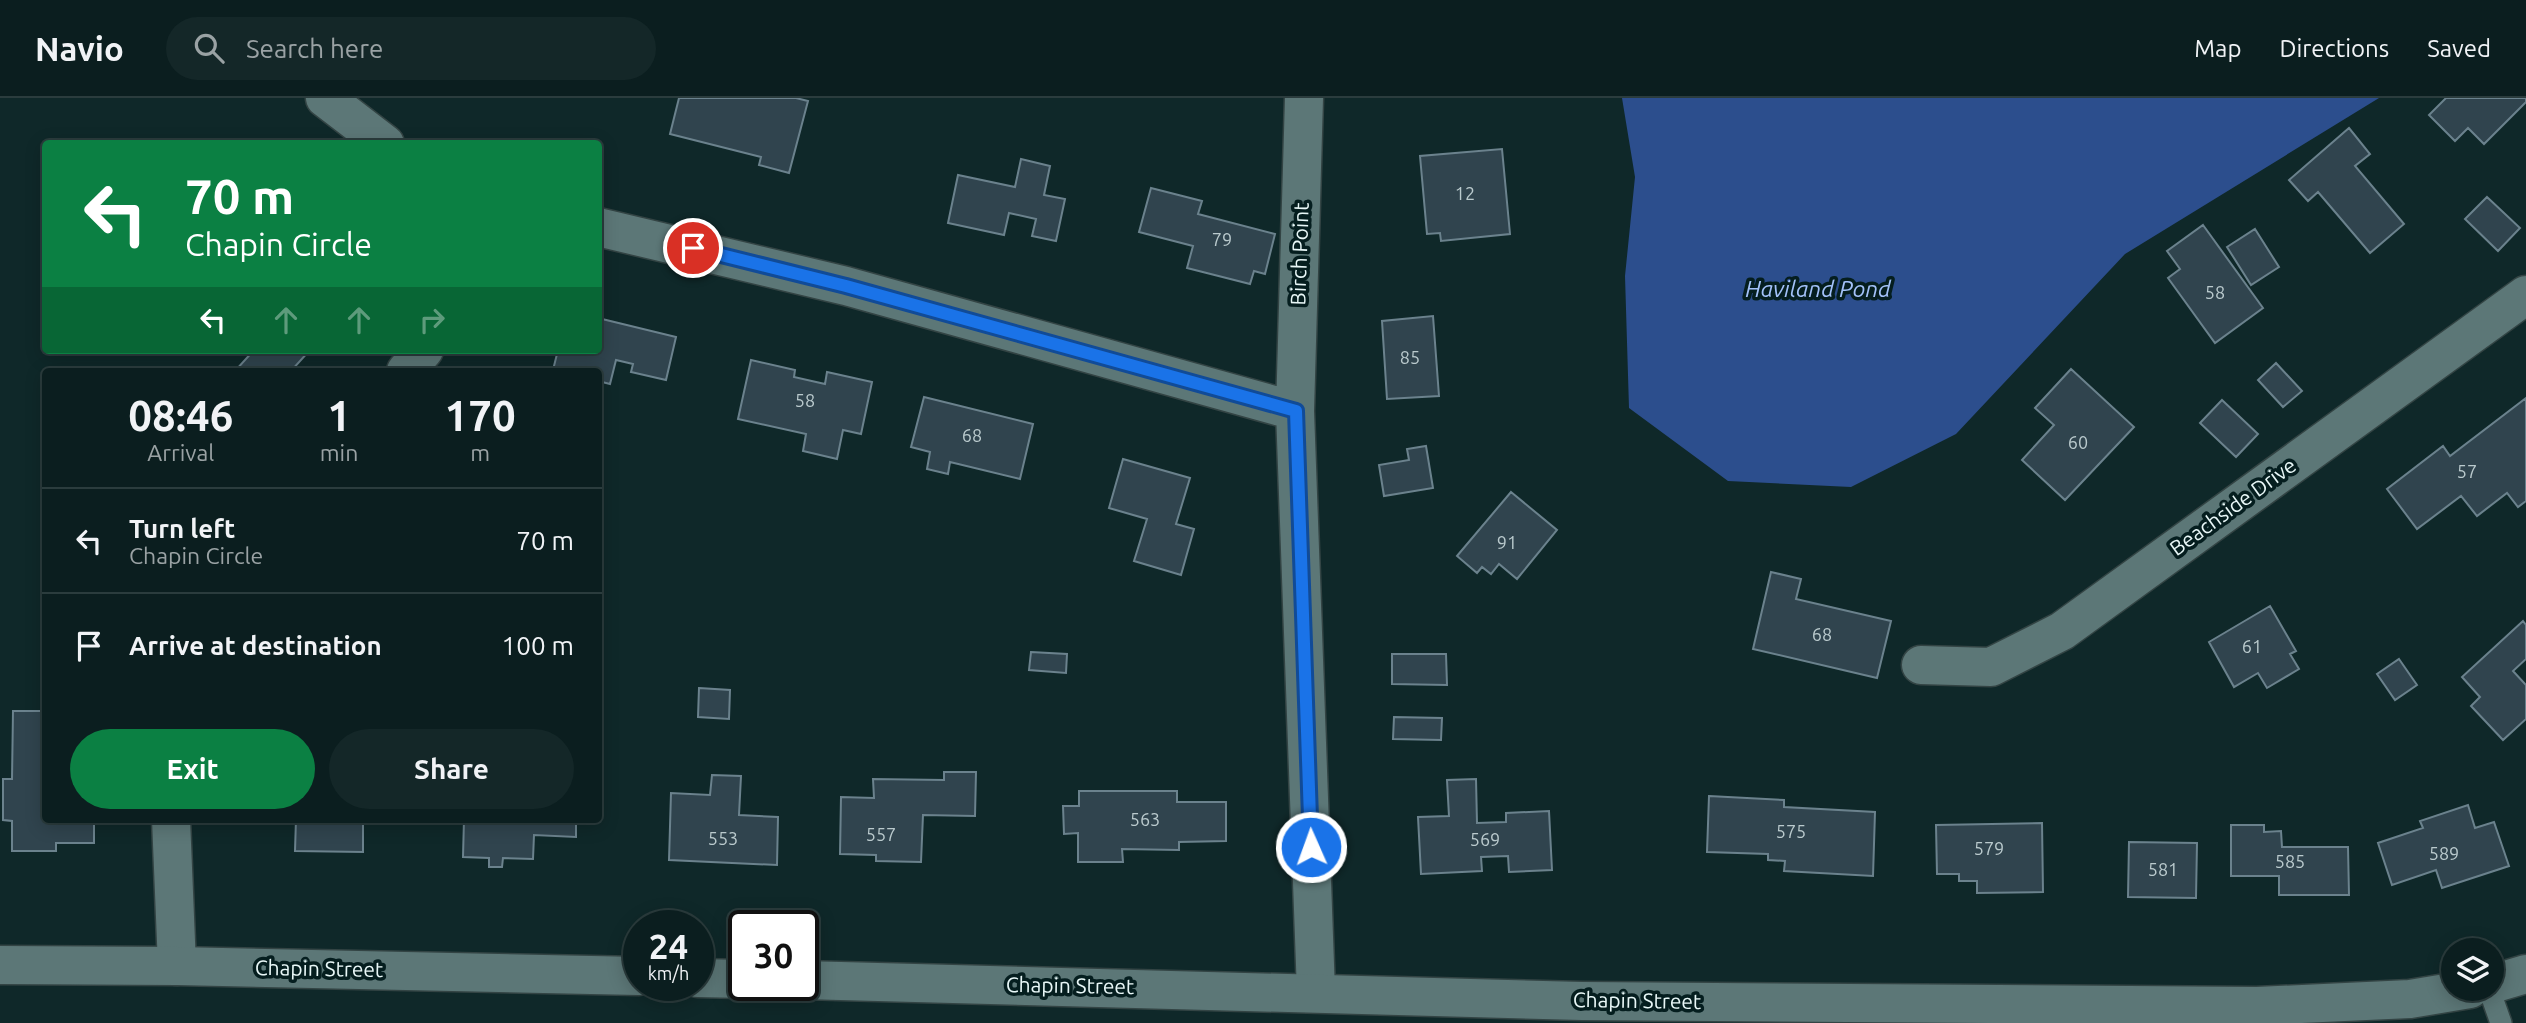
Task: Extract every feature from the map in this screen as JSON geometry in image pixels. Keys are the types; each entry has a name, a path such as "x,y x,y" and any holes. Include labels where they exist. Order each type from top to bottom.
{"street":[{"path":"326,98 380,140"},
{"name":"Birch Point","path":"1304,98 1296,411 1316,992"},
{"path":"602,228 846,286 1296,411"},
{"name":"Beachside Drive","path":"1921,665 1991,667 2062,631 2526,295"},
{"path":"408,368 420,354"},
{"path":"170,823 177,966"},
{"name":"Chapin Street","path":"0,965 623,976"},
{"path":"2504,980 2526,974"},
{"name":"Chapin Street","path":"819,980 1316,992 1582,1012 2244,1006 2320,1013 2441,994"}],"lane":[{"path":"2493,1001 2501,1023"}],"water":[{"name":"Haviland Pond","path":"1622,98 2379,98 2125,254 1956,434 1851,487 1728,481 1629,408 1625,276 1635,177"}],"building":[{"path":"679,98 796,98 808,101 789,173 759,165 761,157 670,134"},
{"path":"2446,98 2526,98 2526,102 2484,144 2468,128 2455,141 2429,115"},
{"path":"2349,128 2370,154 2355,166 2404,224 2370,253 2318,192 2308,201 2289,180"},
{"path":"1502,149 1510,234 1441,241 1440,233 1427,234 1420,156"},
{"path":"1021,159 1050,166 1044,195 1065,199 1056,241 1032,236 1036,219 1009,213 1004,235 948,223 958,175 1015,187"},
{"path":"1151,188 1202,201 1198,214 1275,234 1265,274 1254,271 1250,284 1187,268 1193,246 1139,232"},
{"path":"2487,197 2520,228 2498,251 2465,219"},
{"path":"2203,225 2263,308 2215,343 2168,278 2180,269 2167,251"},
{"path":"2255,229 2279,267 2251,285 2227,247"},
{"path":"1433,316 1439,396 1387,399 1382,321"},
{"path":"602,319 676,337 666,380 631,372 633,364 616,360 610,384 602,382 602,368 554,368 557,354 602,354"},
{"path":"250,354 306,354 294,368 238,368"},
{"path":"751,360 795,370 794,377 825,384 827,372 872,382 861,434 843,430 837,459 803,451 806,434 738,419"},
{"path":"2276,363 2302,391 2283,407 2258,380"},
{"path":"2071,369 2134,427 2065,500 2022,460 2054,425 2035,408"},
{"path":"924,397 1033,424 1020,479 950,462 948,474 927,469 930,452 911,447"},
{"path":"2526,398 2526,501 2518,507 2507,493 2477,516 2461,496 2417,529 2387,489 2443,446 2450,456"},
{"path":"2222,400 2258,434 2236,457 2200,423"},
{"path":"1426,446 1433,488 1384,496 1379,465 1409,460 1407,449"},
{"path":"1123,459 1190,478 1176,524 1194,529 1181,575 1134,561 1147,519 1109,508"},
{"path":"1511,492 1557,530 1517,579 1499,564 1491,574 1482,567 1477,573 1457,556"},
{"path":"1771,572 1801,579 1796,599 1891,621 1877,678 1753,649"},
{"path":"2270,606 2296,651 2290,654 2299,669 2267,688 2258,673 2234,687 2209,642"},
{"path":"2523,621 2526,625 2526,659 2513,671 2526,685 2526,719 2503,740 2471,706 2480,697 2462,677"},
{"path":"1031,652 1067,654 1066,673 1029,670"},
{"path":"1392,654 1446,654 1447,685 1392,684"},
{"path":"2399,659 2417,685 2395,700 2377,674"},
{"path":"699,688 730,690 729,719 698,717"},
{"path":"13,711 42,711 42,823 94,823 94,843 56,843 56,851 12,851 12,821 3,820 3,779 12,779"},
{"path":"1394,717 1442,718 1441,740 1393,739"},
{"path":"944,772 976,772 975,816 923,815 921,862 876,861 876,855 840,854 841,797 874,798 873,779 944,780"},
{"path":"712,775 741,776 739,815 778,817 777,865 669,860 671,793 710,795"},
{"path":"1476,779 1477,823 1506,822 1506,813 1549,811 1552,870 1509,872 1508,856 1481,857 1482,871 1421,874 1418,817 1449,816 1447,780"},
{"path":"1079,791 1177,791 1177,802 1226,802 1226,841 1179,842 1179,850 1122,849 1123,862 1078,862 1078,833 1064,834 1063,806 1079,806"},
{"path":"1709,796 1784,800 1784,807 1875,812 1873,876 1784,871 1785,861 1768,860 1768,854 1707,852"},
{"path":"2468,805 2475,828 2494,822 2509,866 2442,888 2436,870 2392,885 2378,843 2423,828 2420,821"},
{"path":"296,823 363,823 363,852 295,851"},
{"path":"464,823 576,823 576,837 534,835 533,859 503,858 502,867 489,867 489,858 463,857"},
{"path":"2042,823 2043,892 1977,893 1977,881 1959,881 1959,874 1937,874 1936,825"},
{"path":"2231,825 2264,825 2264,832 2281,831 2282,847 2348,847 2349,895 2279,895 2279,876 2231,876"},
{"path":"2129,842 2197,843 2196,898 2128,897"}],"route":[{"path":"693,248 846,286 1296,411 1311,847"}]}
